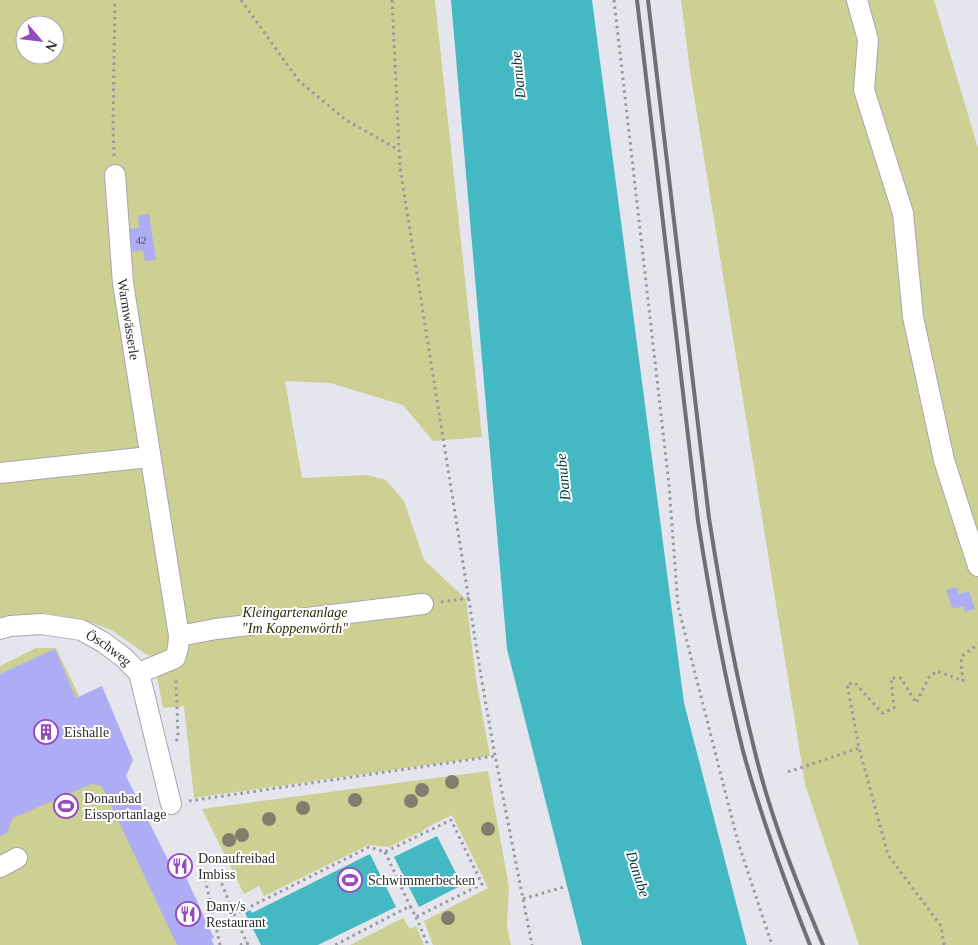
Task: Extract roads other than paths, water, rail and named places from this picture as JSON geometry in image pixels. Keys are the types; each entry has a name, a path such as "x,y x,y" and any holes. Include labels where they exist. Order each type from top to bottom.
{"lane":[{"path":"857,0 868,40 864,90 904,212 913,317 944,460 978,566"},
{"name":"Warmwässerle","path":"115,174 123,284 149,457 156,489 179,636 175,658 139,673"},
{"path":"0,473 149,457"},
{"path":"179,636 423,604"},
{"name":"Öschweg","path":"0,629 10,626 42,624 81,630 103,642 123,657 139,673 171,804"}],"water":[{"name":"Danube","path":"451,0 592,0 684,703 747,945 582,945 507,649"},
{"path":"437,836 462,885 419,907 394,857"},
{"name":"Schwimmerbecken","path":"370,854 396,907 318,945 261,945 245,913 250,910 252,913"}],"railway":[{"path":"637,0 698,521 713,608 730,694 750,776 774,849 810,945"},
{"path":"648,0 709,518 724,605 760,773 776,823 823,945"}],"place":[{"name":"Eishalle","path":"46,732"},
{"name":"Donaubad Eissportanlage","path":"66,806"},
{"name":"Donaufreibad Imbiss","path":"180,866"},
{"name":"Schwimmerbecken","path":"350,880"},
{"name":"Dany/s Restaurant","path":"188,914"}],"park label":[{"name":"Kleingartenanlage \"Im Koppenwörth\"","path":"295,620"}]}
